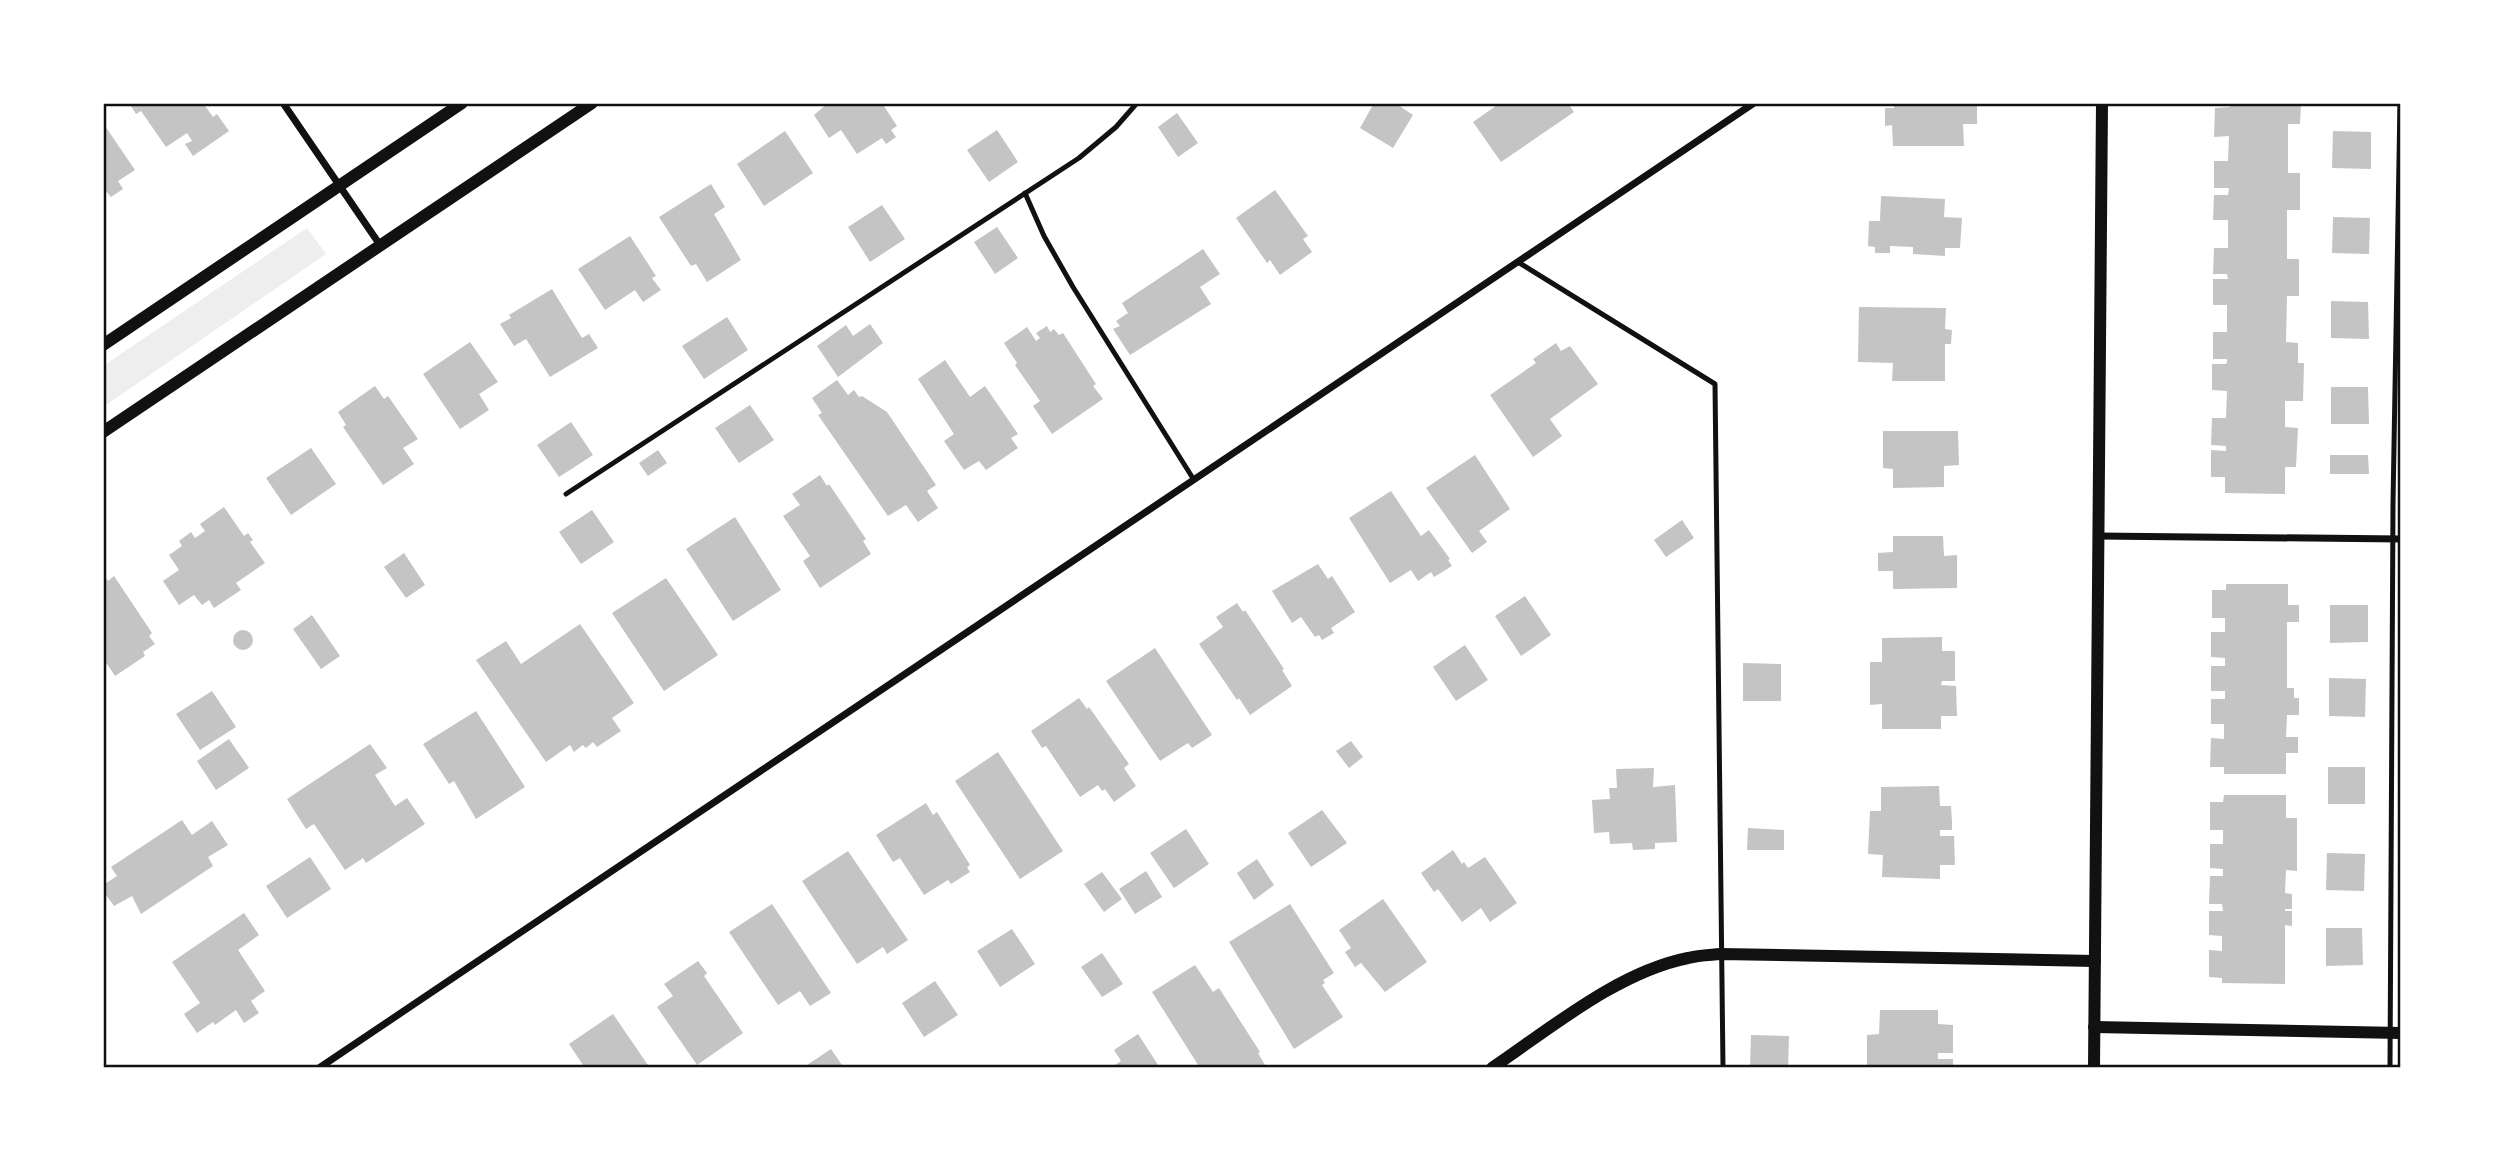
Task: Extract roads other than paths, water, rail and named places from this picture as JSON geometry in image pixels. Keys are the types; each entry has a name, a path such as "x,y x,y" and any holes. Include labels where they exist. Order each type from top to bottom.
{"street":[{"path":"283,103 380,245"},
{"path":"103,345 462,103"},
{"path":"103,432 592,103"},
{"path":"319,1068 1754,103"},
{"path":"2094,1068 2102,103"},
{"path":"2098,536 2397,539"},
{"path":"1492,1068 1610,989 1647,971 1687,958 1720,954 2095,961"},
{"path":"2094,1027 2396,1033"}],"lane":[{"path":"566,494 1079,158 1116,127 1137,103"},
{"path":"2390,1068 2396,1033 2392,785 2397,539 2400,103"},
{"path":"1025,193 1044,236 1073,287 1194,480"},
{"path":"1518,262 1715,384 1723,1068"},
{"path":"2392,785 2401,785"}]}
